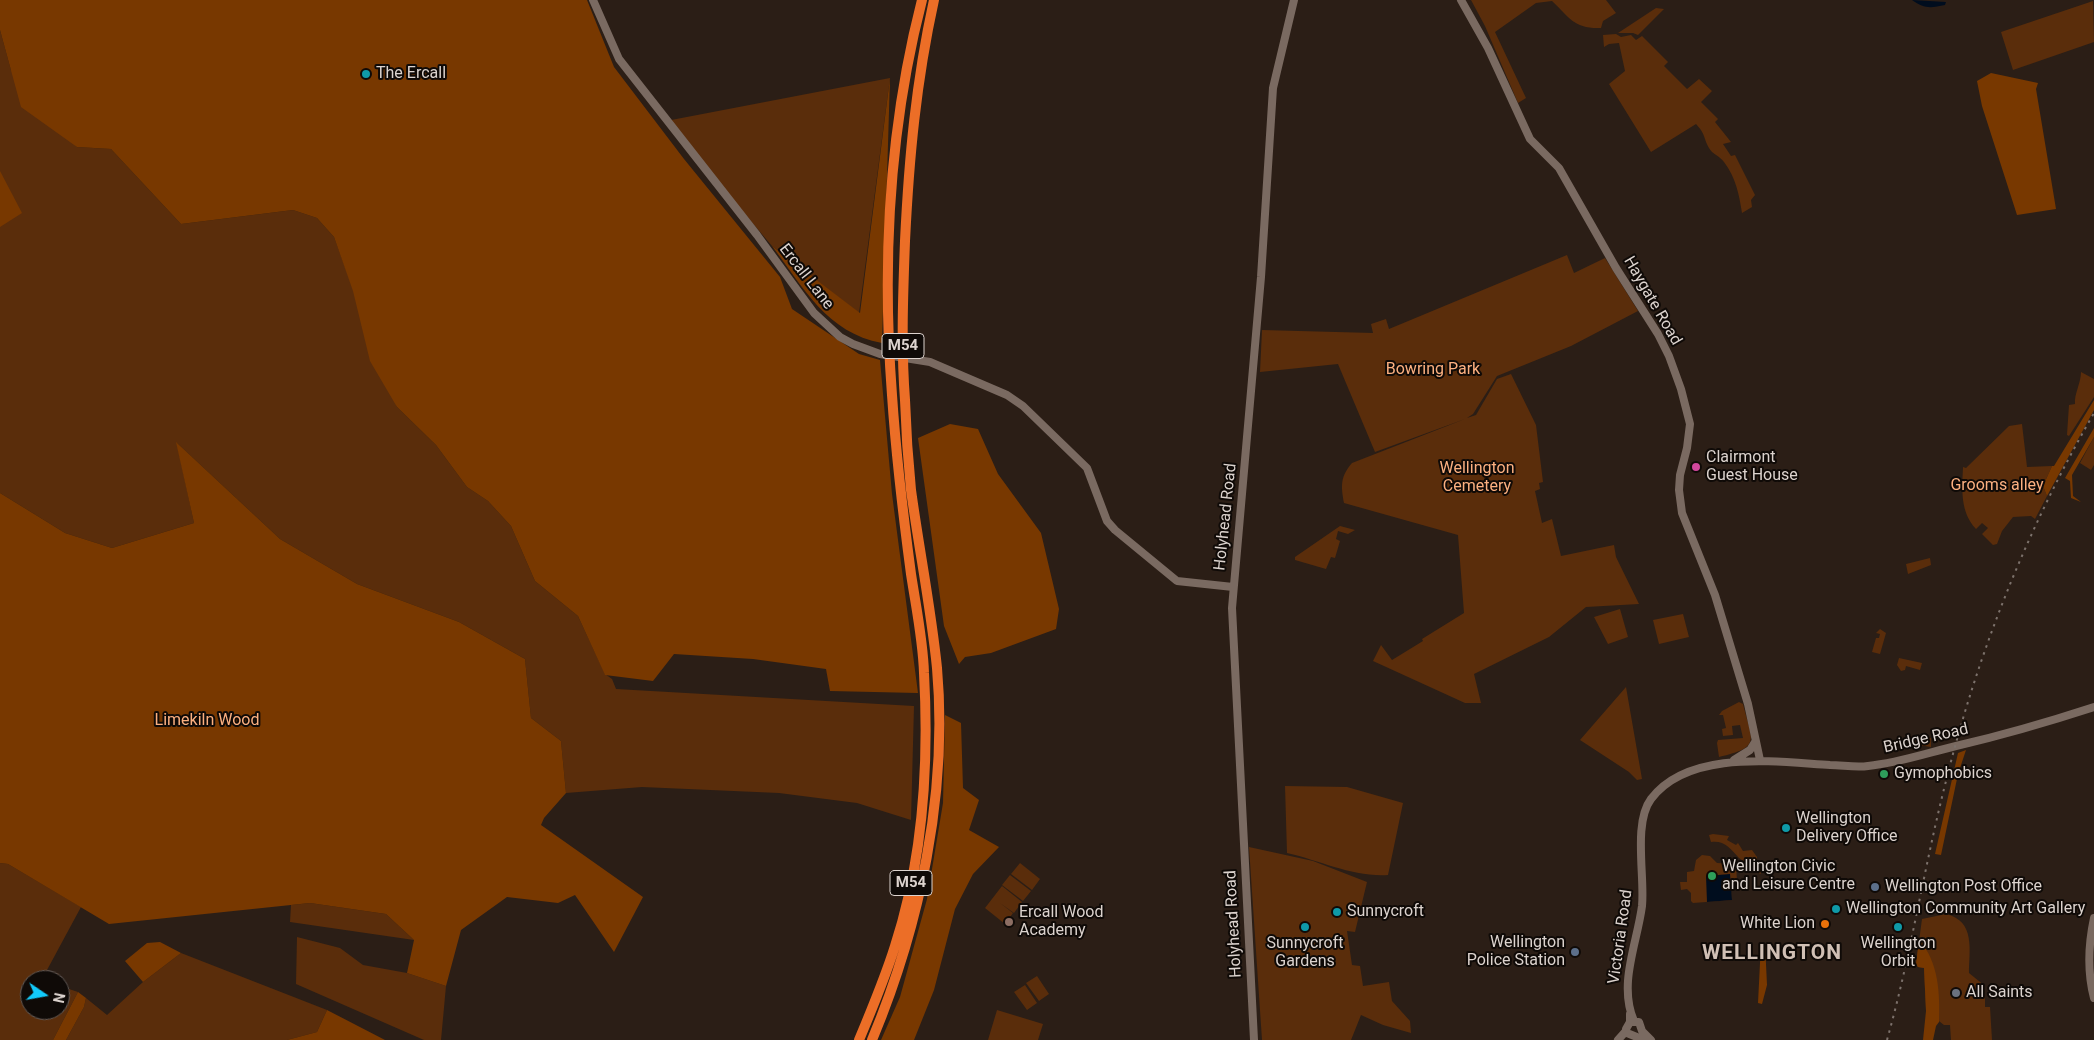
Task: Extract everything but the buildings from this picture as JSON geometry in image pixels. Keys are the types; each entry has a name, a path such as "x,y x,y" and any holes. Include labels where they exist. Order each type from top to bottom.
{"highway":[{"name":"M54","path":"858,1040 896,946 910,892 918,842 925,688 900,490 887,305 894,148 911,44 922,0"},
{"name":"M54","path":"872,1040 890,996 919,893 929,843 938,720 937,668 911,488 904,397 902,308 910,151 924,45 934,0"}],"street":[{"name":"Ercall Lane","path":"593,0 619,59 757,235 814,313 840,337 868,350 923,360 1007,394 1023,406 1087,468 1106,520 1115,530 1167,574 1181,582 1233,587"},
{"name":"Holyhead Road","path":"1254,1040 1234,654 1233,587 1262,277 1273,88 1294,0"},
{"name":"Haygate Road","path":"1462,0 1488,48 1530,139 1559,168 1668,354 1682,388 1690,424 1680,475 1679,490 1682,513 1716,595 1748,704 1760,760"},
{"name":"Bridge Road","path":"1728,763 1760,760 1866,766 1978,742 2094,707"},
{"path":"1728,763 1744,756 1755,742"},
{"name":"Victoria Road","path":"1628,1033 1632,1022 1627,984 1642,907 1641,839 1648,807 1660,790 1680,777 1696,770 1728,763"},
{"path":"2094,918 2089,944 2088,968 2094,998"},
{"path":"1632,1022 1641,1024 1641,1036"},
{"path":"1619,1040 1628,1033 1651,1040"}],"green space":[{"path":"0,0 587,0 614,67 684,159 780,277 792,309 859,354 880,360 892,494 918,693 830,691 826,669 753,659 674,654 653,681 605,675 578,616 535,581 511,526 488,501 467,487 436,445 397,407 370,361 353,291 334,237 317,218 293,210 181,224 111,149 77,147 21,107 0,30"},
{"path":"1471,0 1606,0 1616,13 1603,21 1601,28 1584,27 1568,17 1552,1 1536,3 1495,32 1526,98 1518,103 1485,26"},
{"path":"2093,1 2094,42 2013,70 2001,32"},
{"path":"1656,8 1664,9 1638,35 1618,33"},
{"path":"0,30 11,70 77,147 111,149 181,224 293,210 317,218 334,237 397,407 436,445 467,487 488,501 511,526 535,581 578,616 605,674 612,679 616,689 914,706 911,820 857,803 779,793 642,787 566,793 561,741 531,718 525,659 459,622 357,584 280,539 177,443 194,523 112,548 65,533 0,493"},
{"path":"1616,34 1621,37 1631,35 1636,40 1642,36 1668,62 1664,66 1687,89 1699,79 1712,91 1701,102 1718,119 1715,122 1731,142 1723,144 1731,156 1735,155 1755,195 1751,200 1752,207 1742,213 1734,180 1728,168 1710,150 1696,124 1651,152 1609,84 1625,71 1619,43 1609,44 1604,47 1603,35"},
{"path":"1991,73 2038,83 2036,89 2056,209 2017,215 1982,106 1977,81"},
{"path":"890,78 859,313 772,246 666,121"},
{"path":"890,78 882,343 863,338 831,319 806,292 772,246 860,313"},
{"path":"0,171 22,213 0,227"},
{"path":"1567,255 1574,273 1605,258 1638,311 1571,346 1497,376 1473,414 1467,418 1476,415 1497,379 1511,374 1536,425 1543,482 1539,483 1540,489 1535,491 1542,523 1552,519 1561,556 1614,545 1616,557 1639,604 1586,607 1549,637 1474,674 1481,703 1465,703 1373,661 1381,645 1392,660 1464,613 1458,535 1344,503 1342,487 1343,477 1352,463 1465,419 1375,452 1338,364 1260,372 1262,330 1373,333 1371,324 1386,319 1389,329"},
{"path":"2081,372 2094,379 2094,397 2069,436 2067,435 2069,405 2075,404"},
{"path":"2094,400 2094,410 2047,496 2043,486 2052,466 2054,466"},
{"path":"950,424 978,429 998,474 1041,533 1059,609 1056,629 991,653 965,657 959,664 944,626 918,438"},
{"name":"Grooms alley","path":"2022,424 2027,467 2052,466 2043,486 2047,496 2035,519 2031,516 2013,517 2002,531 1997,544 1993,545 1982,534 1988,528 1982,523 1976,529 1967,515 1963,500 1963,467 1966,468 2009,426"},
{"path":"2094,428 2094,437 2072,475 2073,496 2081,502 2071,498 2070,481 2065,478"},
{"path":"2094,437 2094,465 2091,470 2080,463"},
{"name":"Limekiln Wood","path":"176,442 280,539 357,584 459,622 525,659 531,718 561,741 566,793 544,818 541,825 643,897 614,952 575,895 558,903 507,897 461,930 446,986 407,973 414,940 386,914 310,903 109,924 8,864 0,863 0,493 65,533 112,548 194,523"},
{"path":"1340,526 1355,530 1348,534 1338,531 1336,539 1340,541 1335,558 1331,557 1326,569 1295,560 1295,557"},
{"path":"1930,558 1931,565 1908,574 1906,564"},
{"path":"1620,609 1628,637 1608,644 1594,617"},
{"path":"1683,614 1689,637 1659,644 1653,620"},
{"path":"1880,629 1886,633 1880,654 1872,652 1876,638 1879,638 1880,634 1876,633"},
{"path":"1899,658 1922,663 1920,670 1906,666 1905,670 1901,671 1897,665"},
{"path":"1626,687 1642,779 1637,780 1629,772 1580,740"},
{"path":"1739,702 1743,704 1751,734 1750,741 1748,746 1742,750 1719,757 1718,740 1743,738 1740,725 1732,726 1733,735 1723,736 1722,729 1726,728 1723,715 1719,715 1722,711"},
{"path":"945,715 961,723 963,788 979,800 969,830 999,847 973,874 955,909 934,990 914,1040 881,1040 900,997 927,899 943,803"},
{"path":"1909,735 1922,740 1924,737 1931,738 1931,747 1913,744 1911,740 1913,738"},
{"path":"1966,750 1958,774 1941,855 1935,854 1958,753"},
{"path":"1285,786 1347,787 1403,803 1388,875 1362,874 1287,853"},
{"path":"1709,835 1729,836 1727,840 1736,845 1738,843 1743,851 1752,850 1757,857 1757,870 1760,870 1761,874 1757,872 1750,863 1739,858 1720,842 1711,842"},
{"name":"Sunnycroft Gardens","path":"1249,847 1313,861 1367,882 1355,932 1347,931 1352,965 1360,966 1363,986 1389,982 1392,1001 1410,1021 1411,1033 1383,1025 1361,1015 1351,1040 1262,1040"},
{"name":"Wellington Civic and Leisure Centre","path":"1702,855 1710,856 1717,863 1736,864 1737,881 1730,882 1732,900 1693,903 1691,901 1691,893 1687,889 1681,890 1680,882 1687,882 1687,872 1694,871 1696,860"},
{"path":"0,863 8,864 81,907 47,970 20,970 20,1020 63,1020 53,1040 0,1040"},
{"path":"1020,863 1040,879 1032,890 1011,874"},
{"path":"1010,875 1031,891 1023,901 1002,885"},
{"path":"1002,886 1022,902 1014,913 1000,903 1013,913 1005,924 985,908"},
{"path":"310,903 386,914 414,940 290,922 291,905"},
{"path":"1946,914 1962,923 1969,938 1969,973 1985,986 1985,1007 1990,1007 1992,1040 1951,1040 1950,1025 1944,1025 1926,1011 1924,968 1918,967 1916,964 1922,919"},
{"path":"297,937 340,948 363,965 407,973 446,986 441,1040 424,1040 296,984"},
{"path":"1919,940 1931,958 1937,979 1939,1022 1936,1026 1933,1040 1923,1040 1926,1011 1924,968 1918,967 1916,964"},
{"path":"160,942 181,953 143,982 125,961 147,943"},
{"path":"1761,943 1765,943 1767,985 1762,1004 1758,1003"},
{"path":"181,953 327,1010 317,1032 287,1040 66,1040 84,1007 86,998 107,1015 143,982"},
{"path":"1037,976 1049,994 1039,1001 1026,983"},
{"path":"1025,985 1037,1003 1027,1010 1014,992"},
{"path":"70,989 78,992 70,1007"},
{"path":"78,992 86,998 84,1007 66,1040 53,1040 63,1020 70,1020 70,1007"},
{"path":"327,1010 385,1040 287,1040 317,1032"},
{"path":"997,1010 1043,1024 1038,1040 988,1040"}],"water":[{"path":"1912,0 1946,2 1945,5 1928,7"},
{"name":"Wellington Civic and Leisure Centre","path":"1730,874 1732,900 1707,902 1706,876"}],"railway":[{"path":"1887,1040 1896,1008 1938,813 1973,685 1989,638 2026,546 2047,501 2094,413"}],"place":[{"name":"The Ercall","path":"366,74"},
{"name":"Clairmont Guest House","path":"1696,467"},
{"name":"Gymophobics","path":"1884,774"},
{"name":"Wellington Delivery Office","path":"1786,828"},
{"name":"Wellington Civic and Leisure Centre","path":"1712,876"},
{"name":"Wellington Post Office","path":"1875,887"},
{"name":"Wellington Community Art Gallery","path":"1836,909"},
{"name":"Sunnycroft","path":"1337,912"},
{"name":"Ercall Wood Academy","path":"1009,922"},
{"name":"White Lion","path":"1825,924"},
{"name":"Sunnycroft Gardens","path":"1305,927"},
{"name":"Wellington Orbit","path":"1898,927"},
{"name":"Wellington Police Station","path":"1575,952"},
{"name":"All Saints","path":"1956,993"}],"district":[{"name":"WELLINGTON","path":"1772,954"}],"park label":[{"name":"Bowring Park","path":"1433,370"},
{"name":"Wellington Cemetery","path":"1477,478"}]}
